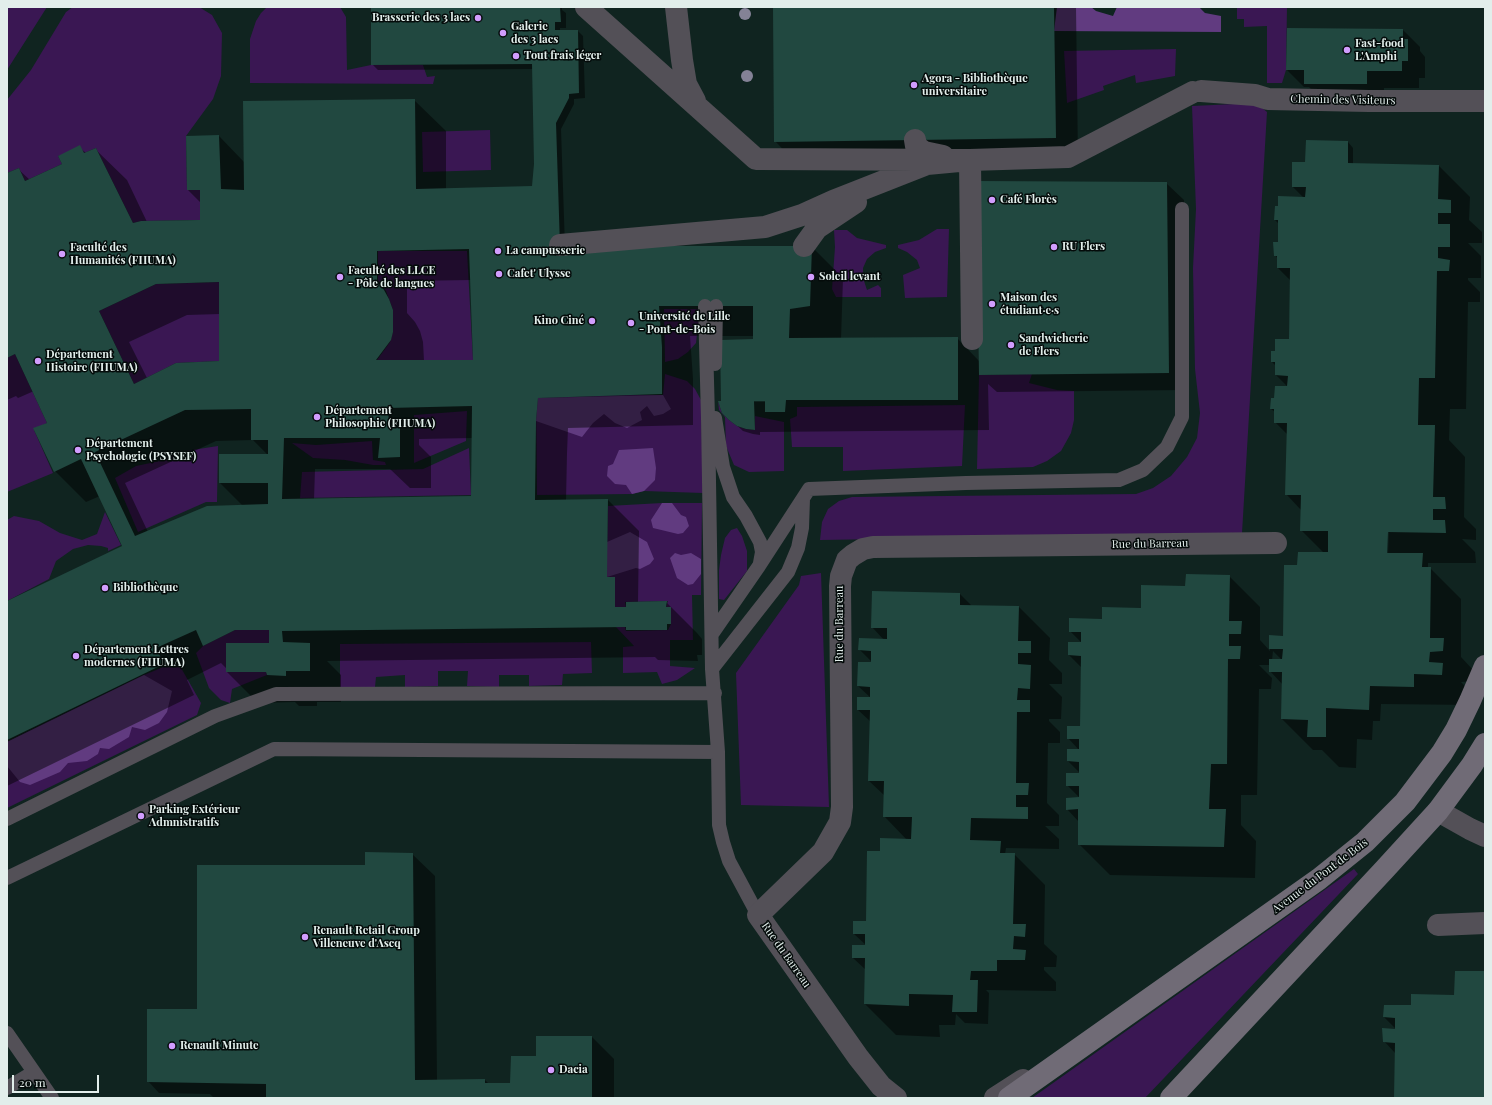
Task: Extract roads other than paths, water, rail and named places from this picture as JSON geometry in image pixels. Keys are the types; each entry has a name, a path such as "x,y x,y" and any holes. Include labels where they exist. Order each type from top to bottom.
{"main road":[{"name":"Avenue du Pont de Bois","path":"1009,1098 1347,858 1382,826 1405,802 1442,753 1456,730 1485,666"},
{"path":"1171,1098 1438,811 1472,765 1485,744"}],"street":[{"path":"586,7 756,159 970,160"},
{"path":"676,7 686,84 699,108"},
{"name":"Chemin des Visiteurs","path":"970,160 1068,157 1197,91 1255,95 1268,99 1485,101"},
{"path":"914,140 916,146 924,152 932,155 970,160"},
{"path":"560,245 765,227 802,215 833,201 927,164 970,160"},
{"path":"970,160 972,339"},
{"path":"804,246 817,228 885,181"},
{"name":"Rue du Barreau","path":"886,1095 758,915 824,852 840,822 842,807 840,586 841,576 847,560 863,549 873,547 1276,543"},
{"path":"1438,811 1485,836"},
{"path":"1438,925 1485,923"},
{"name":"Avenue du Pont de Bois","path":"995,1098 1119,1020"}],"lane":[{"path":"712,634 759,566 809,489 966,483 1119,480 1143,470 1167,447 1182,418 1182,209"},
{"path":"758,915 729,861 719,825 718,752 715,693 712,669 708,418 710,306 715,416 723,467 733,497 746,516 760,542 762,552 759,566"},
{"path":"712,669 788,572 798,548 802,528 803,499"},
{"path":"7,818 215,716 276,694 715,693"},
{"path":"7,878 274,750 718,752"},
{"path":"7,1033 52,1098"},
{"path":"7,1088 34,1072"}],"place":[{"name":"Brasserie des 3 lacs","path":"478,18"},
{"name":"Galerie des 3 lacs","path":"503,33"},
{"name":"Fast-food L'Amphi","path":"1347,50"},
{"name":"Tout frais léger","path":"516,56"},
{"name":"Agora - Bibliothèque universitaire","path":"914,85"},
{"name":"Café Florès","path":"992,200"},
{"name":"RU Flers","path":"1054,247"},
{"name":"La campusserie","path":"498,251"},
{"name":"Faculté des Humanités (FHUMA)","path":"62,254"},
{"name":"Cafet' Ulysse","path":"499,274"},
{"name":"Faculté des LLCE - Pôle de langues","path":"340,277"},
{"name":"Soleil levant","path":"811,277"},
{"name":"Maison des étudiant·e·s","path":"992,304"},
{"name":"Kino Ciné","path":"592,321"},
{"name":"Université de Lille - Pont-de-Bois","path":"631,323"},
{"name":"Sandwicherie de Flers","path":"1011,345"},
{"name":"Département Histoire (FHUMA)","path":"38,361"},
{"name":"Département Philosophie (FHUMA)","path":"317,417"},
{"name":"Département Psychologie (PSYSEF)","path":"78,450"},
{"name":"Bibliothèque","path":"105,588"},
{"name":"Département Lettres modernes (FHUMA)","path":"76,656"},
{"name":"Parking Extérieur Admnistratifs","path":"141,816"},
{"name":"Renault Retail Group Villeneuve d'Ascq","path":"305,937"},
{"name":"Renault Minute","path":"172,1046"},
{"name":"Dacia","path":"551,1070"}]}
